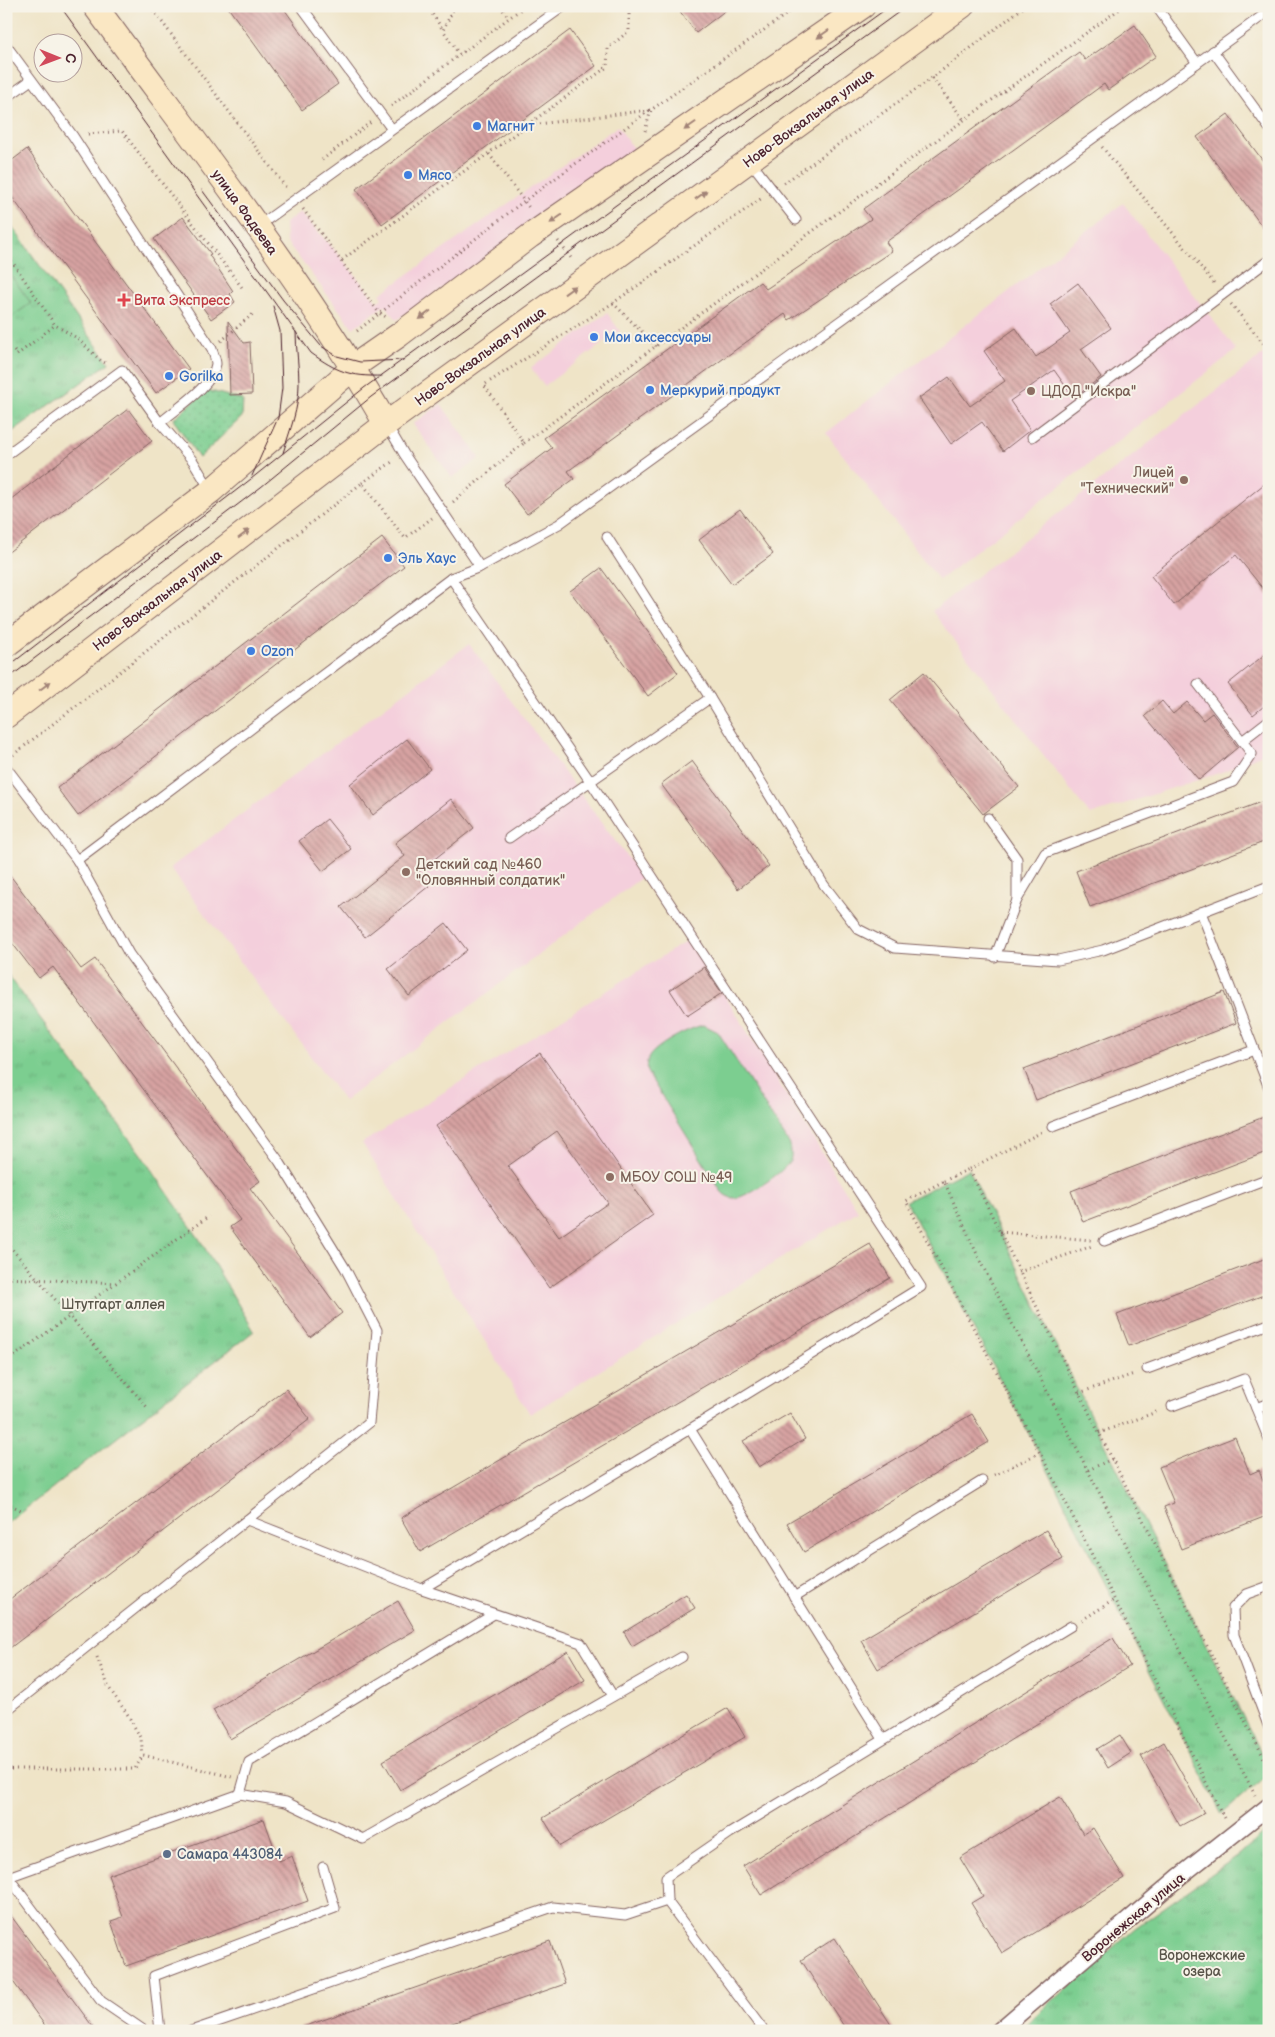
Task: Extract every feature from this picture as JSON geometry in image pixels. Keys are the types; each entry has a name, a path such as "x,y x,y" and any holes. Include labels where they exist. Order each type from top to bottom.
{"main road":[{"name":"улица Фадеева","path":"95,6 257,227 354,366 386,424"},
{"path":"6,645 211,491 354,366 399,335 530,236 863,6"},
{"name":"Ново-Вокзальная улица","path":"6,716 386,424 962,6"}],"street":[{"name":"Воронежская улица","path":"999,2031 1179,1877 1266,1808"}],"lane":[{"path":"301,6 392,128"},
{"path":"257,227 564,6"},
{"path":"1156,6 1197,63"},
{"path":"77,860 450,578 480,567 559,524 1269,11"},
{"path":"6,45 73,136 212,349 216,362 212,375 206,384 160,423"},
{"path":"1213,51 1269,128"},
{"path":"6,98 31,80"},
{"path":"749,160 796,220"},
{"path":"1032,437 1269,260"},
{"path":"6,455 122,370 160,423 193,461 211,491"},
{"path":"386,424 480,567"},
{"path":"606,537 710,698 824,885 858,929 895,948 995,957 1058,960 1103,950 1269,886"},
{"path":"422,1589 690,1429 921,1287 590,781 450,578"},
{"path":"995,957 1017,900 1044,853 1232,782 1252,754 1198,684"},
{"path":"509,838 710,698"},
{"path":"1242,741 1269,720"},
{"path":"6,767 77,860 129,954 279,1161 345,1268 377,1330 368,1424 6,1711"},
{"path":"988,818 1017,859 1017,900"},
{"path":"1202,912 1269,1088"},
{"path":"1053,1126 1254,1050"},
{"path":"1104,1241 1269,1178"},
{"path":"1147,1369 1269,1324"},
{"path":"1172,1406 1244,1379 1269,1440"},
{"path":"1256,1408 1269,1404"},
{"path":"690,1429 884,1740"},
{"path":"794,1597 982,1481"},
{"path":"247,1520 422,1589 580,1643 613,1696"},
{"path":"1269,1586 1247,1594 1233,1608 1234,1635 1269,1728"},
{"path":"240,1794 250,1762 494,1614"},
{"path":"764,2031 667,1901 666,1877 730,1833 1071,1626"},
{"path":"145,2031 101,2000 7,1876 240,1794 286,1802 363,1839 682,1658"},
{"path":"160,2031 154,1976 335,1908 323,1867"},
{"path":"191,2031 552,1907 625,1915 667,1901"}],"path":[{"path":"150,6 330,244"},
{"path":"427,6 459,54"},
{"path":"443,30 455,6"},
{"path":"500,6 508,18"},
{"path":"318,163 459,54 525,6"},
{"path":"342,260 607,67 608,48 629,31 629,9 627,6"},
{"path":"524,443 484,385 613,303 932,78 1026,6"},
{"path":"6,760 362,483 405,538 524,443 964,120 1124,6"},
{"path":"932,78 964,120"},
{"path":"357,331 524,201 651,110 528,125"},
{"path":"82,135 122,131 244,290"},
{"path":"1094,137 1269,350"},
{"path":"489,154 536,216"},
{"path":"6,229 11,235 7,254 55,325 77,338 100,361 122,370"},
{"path":"558,241 571,258"},
{"path":"613,303 656,346"},
{"path":"212,349 253,314"},
{"path":"14,351 17,355 55,325"},
{"path":"1053,1126 906,1201 1039,1453 1222,1814 1234,1834"},
{"path":"969,1168 1079,1393 1269,1768"},
{"path":"944,1180 981,1263 1266,1808"},
{"path":"6,1362 209,1216"},
{"path":"1000,1232 1104,1241"},
{"path":"1020,1272 1104,1241"},
{"path":"6,1242 146,1407"},
{"path":"6,1278 116,1283"},
{"path":"1079,1393 1147,1369"},
{"path":"1099,1433 1172,1406"},
{"path":"982,1481 1039,1453"},
{"path":"1088,1470 1112,1458"},
{"path":"6,1503 21,1510"},
{"path":"1071,1626 1114,1600"},
{"path":"6,1769 135,1769 143,1755 141,1739 128,1715 108,1688 93,1642"},
{"path":"143,1755 244,1780"}],"shaded area":[{"path":"618,126 636,153 397,320 385,305 353,328 286,241 285,223 300,212 333,248 377,302 383,298 380,294"},
{"name":"ЦДОД \"Искра\"","path":"1123,203 1236,350 939,580 826,433"},
{"path":"607,313 620,331 544,386 531,368"},
{"name":"Лицей \"Технический\"","path":"1269,350 1269,751 1222,772 1090,815 932,611"},
{"path":"441,404 480,458 452,478 413,424"},
{"name":"Детский сад №460 \"Оловянный солдатик\"","path":"469,644 642,877 344,1101 170,868"},
{"name":"МБОУ СОШ №49","path":"690,939 858,1211 530,1414 362,1143"}],"green space":[{"path":"6,218 109,363 6,436"},
{"path":"6,269 31,303 6,321"},
{"path":"207,390 243,400 242,417 199,458 173,419"},
{"name":"Штутгарт аллея","path":"6,972 140,1153 200,1240 254,1331 6,1524"},
{"path":"704,1025 718,1032 790,1145 791,1157 787,1165 756,1189 735,1198 727,1196 721,1191 647,1072 646,1065 648,1059 659,1047 683,1033"},
{"path":"969,1169 1099,1433 1269,1768 1269,1774 1222,1814 1039,1453 906,1201"},
{"name":"Воронежские озера","path":"1269,1828 1269,2031 1018,2031 1135,1928 1240,1854"}],"building":[{"path":"227,6 282,6 338,84 302,110"},
{"path":"676,6 731,6 696,33"},
{"path":"1135,25 1156,56 1108,90 1104,84 886,242 892,251 789,320 785,314 568,471 574,479 527,514 504,484 552,448 544,438 760,282 766,289 871,219 863,209 1079,52 1085,60"},
{"path":"570,30 596,66 382,224 356,189"},
{"path":"1228,114 1269,169 1269,236 1197,137"},
{"path":"27,149 189,369 156,393 6,189 6,165"},
{"path":"183,217 211,254 209,255 233,291 230,294 235,302 211,319 154,239"},
{"path":"1078,283 1111,328 1081,349 1101,377 1074,398 1054,370 1010,401 1030,430 1003,451 982,422 951,444 919,398 949,377 970,406 1005,381 984,351 1016,328 1036,357 1070,333 1050,304"},
{"path":"228,321 244,343 250,342 252,394 230,395"},
{"path":"128,409 152,441 6,554 6,503"},
{"path":"1269,480 1269,596 1236,555 1174,605 1151,576"},
{"path":"740,509 773,554 732,584 699,540"},
{"path":"382,538 404,566 78,816 57,788"},
{"path":"601,568 678,673 648,696 570,591"},
{"path":"1269,651 1269,702 1253,715 1228,684"},
{"path":"924,672 1019,787 983,814 890,700"},
{"path":"1162,701 1173,714 1187,702 1203,720 1212,713 1238,747 1199,780 1145,716"},
{"path":"407,739 430,769 373,815 350,784"},
{"path":"692,761 769,866 738,889 661,784"},
{"path":"451,799 474,828 418,872 429,886 365,937 341,907 405,856 395,843"},
{"path":"1269,799 1269,840 1090,907 1076,871"},
{"path":"327,819 351,849 323,871 299,841"},
{"path":"6,870 81,969 95,959 260,1181 250,1188 342,1313 310,1337 230,1227 240,1220 53,967 39,978 6,935"},
{"path":"446,923 467,950 409,996 388,969"},
{"path":"704,967 722,993 687,1016 670,990"},
{"path":"1224,992 1236,1023 1036,1100 1024,1069"},
{"path":"540,1053 653,1215 549,1288 436,1126","holes":["557,1131 608,1203 559,1237 508,1166"]},
{"path":"1269,1115 1269,1151 1083,1222 1071,1191"},
{"path":"870,1244 890,1278 420,1552 401,1518"},
{"path":"1269,1257 1269,1293 1129,1346 1117,1315"},
{"path":"286,1389 310,1419 6,1651 6,1602"},
{"path":"790,1413 805,1439 759,1467 743,1441"},
{"path":"972,1414 989,1442 804,1552 787,1523"},
{"path":"1235,1437 1250,1474 1259,1470 1269,1495 1269,1515 1181,1549 1164,1507 1174,1503 1159,1467"},
{"path":"1046,1530 1063,1559 878,1669 861,1640"},
{"path":"686,1594 695,1608 632,1646 624,1632"},
{"path":"398,1601 415,1630 230,1739 213,1710"},
{"path":"1113,1638 1130,1666 761,1895 743,1866"},
{"path":"568,1651 585,1680 400,1790 383,1761"},
{"path":"728,1708 745,1737 560,1846 543,1818"},
{"path":"1120,1735 1131,1753 1108,1768 1097,1749"},
{"path":"1164,1742 1204,1813 1180,1826 1141,1756"},
{"path":"1060,1797 1083,1834 1093,1828 1124,1878 1002,1953 971,1903 983,1896 960,1858"},
{"path":"264,1819 279,1861 292,1856 308,1901 126,1966 111,1921 123,1917 108,1875"},
{"path":"6,1909 96,2031 49,2031 6,1972"},
{"path":"835,1938 895,2031 847,2031 801,1960"},
{"path":"550,1941 565,1984 429,2031 300,2031 300,2028"}],"tram line":[{"path":"60,6 311,353 344,372 382,376"},
{"path":"6,668 251,479 364,388 890,6"},
{"path":"6,680 261,487 371,397 907,6"},
{"path":"202,190 283,300 321,346 337,356 360,362 403,360"},
{"path":"252,476 278,418 282,388 280,331 273,306"},
{"path":"283,453 294,419 299,393 296,332"}],"place":[{"name":"Магнит","path":"477,126"},
{"name":"Мясо","path":"408,175"},
{"name":"Вита Экспресс","path":"124,300"},
{"name":"Мои аксессуары","path":"594,337"},
{"name":"Gorilka","path":"169,376"},
{"name":"Меркурий продукт","path":"650,390"},
{"name":"ЦДОД \"Искра\"","path":"1031,391"},
{"name":"Лицей \"Технический\"","path":"1184,480"},
{"name":"Эль Хаус","path":"388,558"},
{"name":"Ozon","path":"251,651"},
{"name":"Детский сад №460 \"Оловянный солдатик\"","path":"406,872"},
{"name":"МБОУ СОШ №49","path":"610,1177"},
{"name":"Самара 443084","path":"167,1854"}]}
